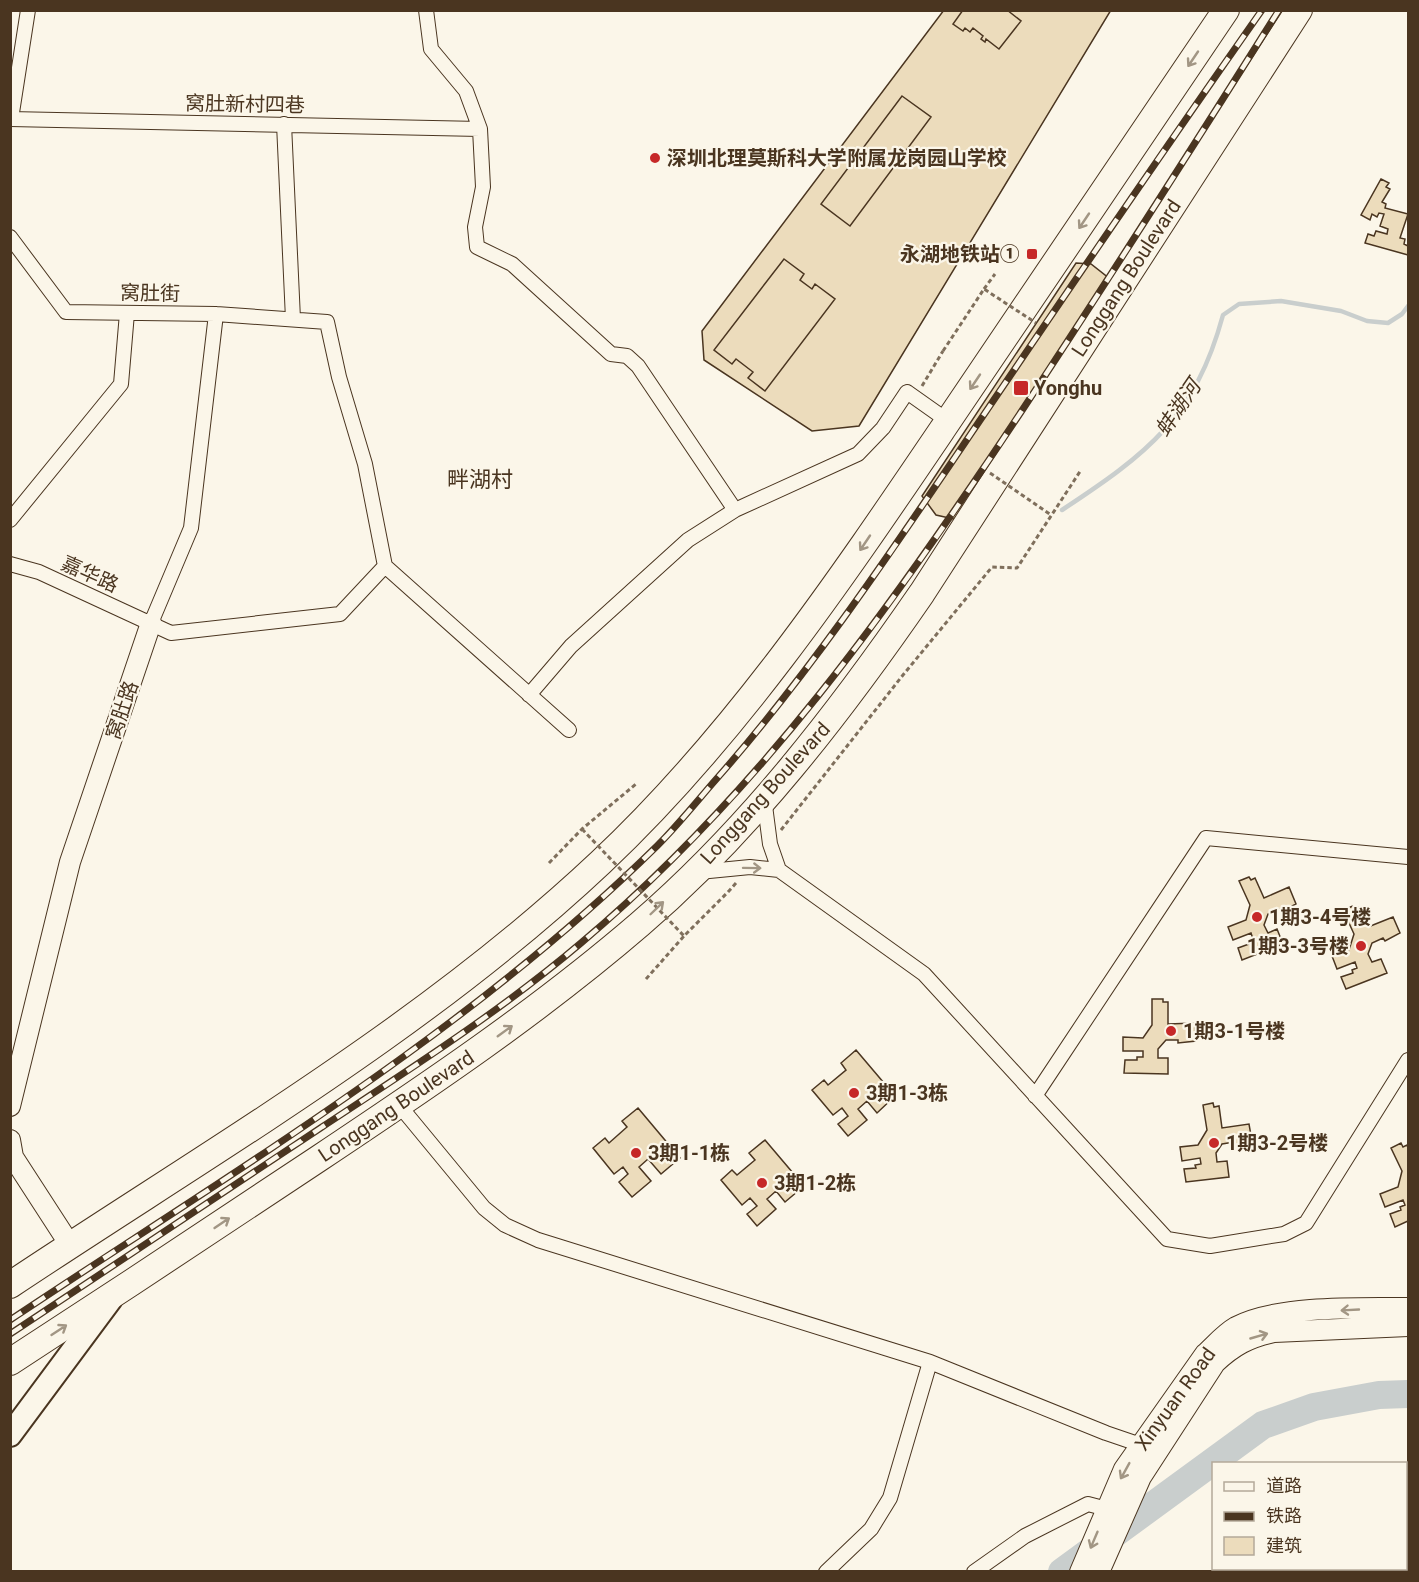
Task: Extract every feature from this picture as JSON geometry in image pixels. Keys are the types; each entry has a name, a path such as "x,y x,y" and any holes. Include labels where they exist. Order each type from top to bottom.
{"highway":[{"path":"10,1285 362,1053 455,985 600,863 711,747 851,564 1226,10"},
{"name":"Longgang Boulevard","path":"10,1362 399,1105 551,997 642,922 739,829 872,666 922,593 1299,10"}],"main road":[{"path":"10,1435 115,1294"}],"street":[{"path":"11,118 28,10"},
{"path":"426,10 431,49 466,91 480,129 483,187 475,227 477,247 512,264 611,354 627,356 638,366 735,510"},
{"name":"窝肚新村四巷","path":"11,118 480,129"},
{"path":"284,124 293,319"},
{"name":"窝肚街","path":"10,237 66,312 216,314 327,322 339,377 365,464 385,566"},
{"path":"10,520 121,384 127,313"},
{"name":"窝肚路","path":"10,1106 70,862 151,623 191,528 216,314"},
{"path":"530,695 571,646 688,540 735,510 858,454 883,428 907,392 948,421"},
{"name":"嘉华路","path":"10,564 39,572 171,633 340,614 385,566"},
{"path":"385,566 569,730"},
{"path":"764,798 770,844 779,870"},
{"path":"1035,1096 1206,838 1408,857"},
{"path":"694,872 750,867 779,870 924,975 1167,1239 1210,1246 1284,1234 1306,1222 1408,1060"},
{"path":"399,1105 484,1208 505,1225 538,1240 930,1362 1150,1448"},
{"path":"10,1140 13,1157 70,1245"},
{"name":"Xinyuan Road","path":"1099,1572 1134,1492 1150,1448 1205,1354 1234,1328 1266,1316 1287,1313 1408,1308"},
{"name":"Xinyuan Road","path":"1080,1572 1124,1469 1150,1448 1215,1363 1241,1342 1274,1332 1408,1326"},
{"path":"826,1572 871,1529 890,1498 930,1362"},
{"path":"974,1572 1025,1536 1088,1504 1107,1509"}],"path":[{"path":"915,398 995,274"},
{"path":"984,289 1036,323"},
{"path":"770,844 992,567 1017,568 1081,470"},
{"path":"990,473 1051,515"},
{"path":"549,863 582,829 636,784"},
{"path":"582,829 684,936"},
{"path":"646,979 750,867"}],"building":[{"path":"944,10 1111,10 859,426 812,431 704,360 702,331"},
{"path":"963,10 1007,10 1021,21 999,49 986,39 985,42 981,39 983,36 973,28 970,32 965,28 963,31 953,24"},
{"path":"902,96 931,117 850,226 821,204"},
{"path":"1381,179 1389,183 1386,187 1390,189 1382,202 1386,204 1385,208 1408,214 1400,238 1405,239 1404,244 1408,246 1408,255 1365,243 1368,234 1374,236 1376,231 1387,234 1388,229 1380,226 1384,214 1379,213 1377,217 1372,214 1370,220 1361,215"},
{"path":"784,259 804,274 800,280 812,289 815,284 835,299 765,391 748,378 753,372 736,359 732,364 714,350"},
{"path":"1076,263 1091,264 1110,279 958,520 936,515 922,496"},
{"name":"1期3-4号楼","path":"1249,877 1251,880 1255,878 1264,898 1289,887 1296,904 1281,912 1280,909 1268,914 1264,925 1268,933 1277,929 1283,944 1242,960 1238,948 1249,944 1248,941 1253,939 1251,933 1233,940 1228,927 1246,920 1250,905 1239,881"},
{"name":"1期3-3号楼","path":"1353,906 1355,909 1359,907 1368,927 1393,917 1400,933 1385,941 1383,938 1372,943 1368,954 1372,962 1381,959 1387,973 1346,989 1341,977 1353,973 1352,970 1357,968 1355,962 1337,969 1332,956 1349,950 1354,934 1343,910"},
{"name":"1期3-1号楼","path":"1152,999 1163,999 1163,1002 1168,1002 1168,1024 1195,1023 1196,1041 1178,1043 1178,1040 1166,1040 1158,1049 1158,1058 1168,1058 1168,1074 1124,1073 1125,1060 1137,1060 1137,1057 1143,1057 1143,1051 1123,1051 1123,1037 1143,1038 1152,1025"},
{"name":"3期1-3栋","path":"856,1050 895,1096 877,1113 867,1101 858,1109 867,1120 848,1136 838,1124 848,1116 842,1108 833,1115 812,1090 824,1080 828,1085 846,1070 841,1063"},
{"name":"1期3-2号楼","path":"1213,1103 1214,1107 1219,1106 1222,1128 1249,1124 1252,1141 1235,1146 1234,1142 1222,1144 1216,1153 1217,1162 1227,1161 1229,1177 1186,1182 1184,1169 1196,1168 1195,1165 1201,1164 1200,1158 1182,1161 1180,1147 1198,1145 1207,1130 1203,1105"},
{"name":"3期1-1栋","path":"638,1108 680,1158 661,1174 648,1159 639,1167 651,1181 632,1197 619,1182 628,1174 623,1167 614,1174 593,1148 605,1138 609,1143 627,1127 622,1121"},
{"name":"3期1-2栋","path":"765,1140 804,1186 785,1202 776,1191 767,1199 776,1209 757,1226 747,1214 757,1206 750,1198 742,1205 721,1180 732,1170 737,1175 755,1160 749,1153"},
{"path":"1401,1143 1403,1147 1407,1145 1408,1148 1408,1221 1395,1227 1390,1214 1401,1210 1400,1207 1405,1205 1403,1200 1385,1207 1380,1194 1398,1187 1402,1171 1391,1148"}],"waterway":[{"name":"蚌湖河","path":"1062,510 1119,470 1164,430 1198,381 1212,351 1223,315 1239,304 1281,301 1341,311 1367,321 1388,323 1402,314 1408,306"},
{"path":"1212,1462 1263,1425 1314,1407 1379,1395 1408,1394"},
{"path":"1062,1572 1212,1462"}],"railway":[{"path":"10,1320 262,1155 427,1040 507,979 583,914 664,839 747,744 844,618 1262,10"},
{"path":"10,1334 487,1016 581,943 646,885 707,823 765,760 820,693 873,625 973,484 1151,212 1279,10"}],"place":[{"name":"深圳北理莫斯科大学附属龙岗园山学校","path":"655,158"},
{"name":"永湖地铁站①","path":"1032,254"},
{"name":"Yonghu","path":"1021,388"},
{"name":"1期3-4号楼","path":"1257,917"},
{"name":"1期3-3号楼","path":"1361,946"},
{"name":"1期3-1号楼","path":"1171,1031"},
{"name":"3期1-3栋","path":"854,1093"},
{"name":"1期3-2号楼","path":"1214,1143"},
{"name":"3期1-1栋","path":"636,1153"},
{"name":"3期1-2栋","path":"762,1183"}],"district":[{"name":"畔湖村","path":"480,479"}]}
